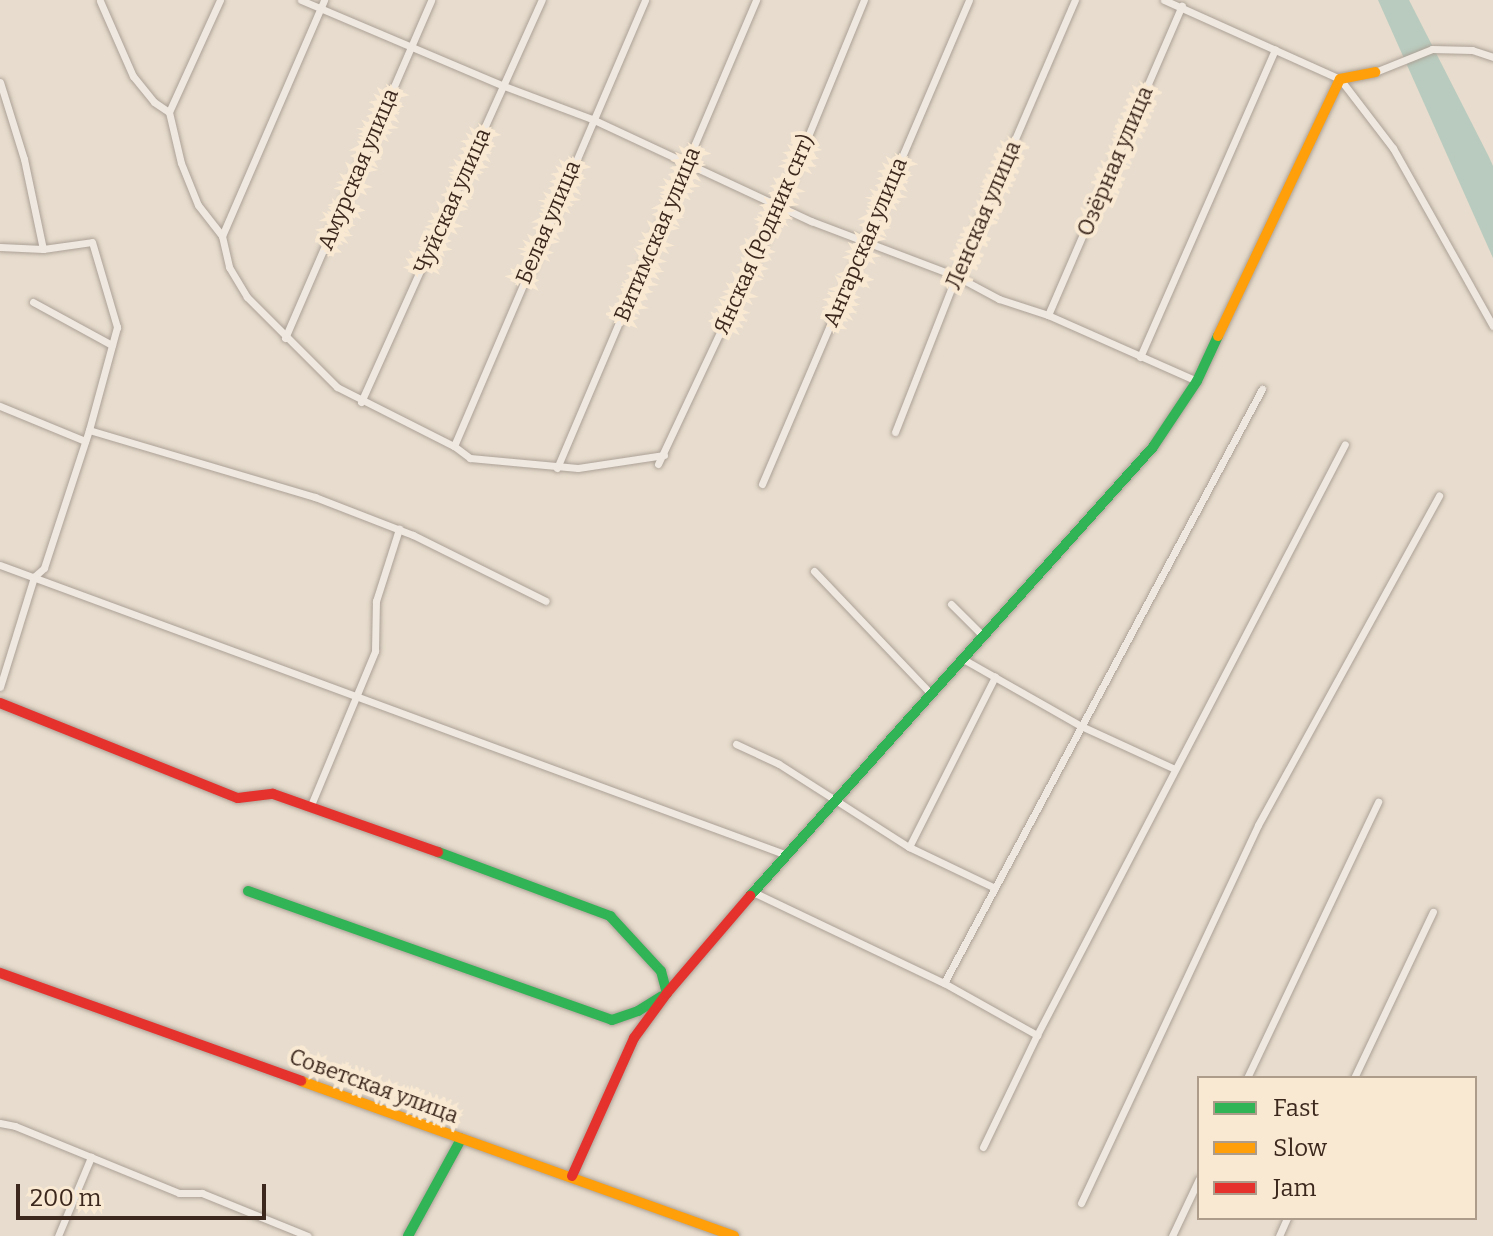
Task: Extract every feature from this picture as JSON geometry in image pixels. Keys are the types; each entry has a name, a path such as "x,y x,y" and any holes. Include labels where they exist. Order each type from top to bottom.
{"street":[{"path":"100,0 133,76 154,102 169,112"},
{"path":"220,0 169,112 181,163 198,205 222,236 229,267 241,287 285,338 337,387 361,402 454,446 470,458 578,468 664,455"},
{"path":"301,0 322,4 504,86 592,119 779,207 956,276 999,299 1048,315 1197,381"},
{"name":"Амурская улица","path":"285,338 431,0"},
{"name":"Чуйская улица","path":"361,402 542,0"},
{"name":"Белая улица","path":"454,446 645,0"},
{"name":"Витимская улица","path":"557,468 756,0"},
{"name":"Янская (Родник снт)","path":"658,464 779,207 864,0"},
{"name":"Ангарская улица","path":"762,484 969,0"},
{"name":"Ленская улица","path":"895,432 956,276 1075,0"},
{"path":"1164,0 1340,79 1393,148 1493,326"},
{"path":"222,236 322,4"},
{"name":"Озёрная улица","path":"1048,315 1182,6"},
{"path":"1140,357 1275,49"},
{"path":"1340,79 1375,72 1432,49 1472,50 1493,57"},
{"path":"572,1176 634,1038 667,993 753,892 1153,447 1197,381 1340,79"},
{"path":"0,82 2,98 35,204 43,249"},
{"path":"0,247 43,249 92,242 117,327 89,430 44,568 34,577 0,687"},
{"path":"33,302 112,345"},
{"path":"944,983 1262,389"},
{"path":"0,406 85,441"},
{"path":"89,430 315,497 399,529 546,601"},
{"path":"983,1147 1037,1035 1345,444"},
{"path":"1081,1203 1258,825 1439,496"},
{"path":"311,805 375,651 376,601 399,529"},
{"path":"0,565 787,855"},
{"path":"814,571 932,695"},
{"path":"951,604 983,636"},
{"path":"963,659 1081,726 1175,769"},
{"path":"909,847 995,677"},
{"path":"0,703 238,798 273,794 311,805 610,916 661,971 667,993"},
{"path":"736,744 779,764 909,847 995,888"},
{"path":"1248,1076 1378,802"},
{"path":"248,891 612,1020 638,1011 667,993"},
{"path":"753,892 944,983 1037,1035"},
{"path":"1355,1076 1433,912"},
{"name":"Советская улица","path":"0,973 734,1236"},
{"path":"0,1123 15,1126 179,1193 202,1193 308,1236"},
{"path":"408,1236 461,1139"},
{"path":"58,1236 91,1157"},
{"path":"1172,1236 1197,1183"}],"shaded area":[{"path":"1378,0 1409,0 1489,157 1493,166 1493,258"}],"traffic: fast":[{"path":"750,896 1153,447 1197,381 1218,336"},
{"path":"438,852 610,916 661,971 667,993"},
{"path":"248,891 612,1020 638,1011 662,996"},
{"path":"408,1236 461,1139"}],"traffic: slow":[{"path":"1218,336 1340,79 1375,72"},
{"path":"301,1081 734,1236"}],"traffic: jam":[{"path":"0,703 238,798 273,794 438,852"},
{"path":"572,1176 634,1038 667,993 750,896"},
{"path":"0,973 301,1081"}]}
